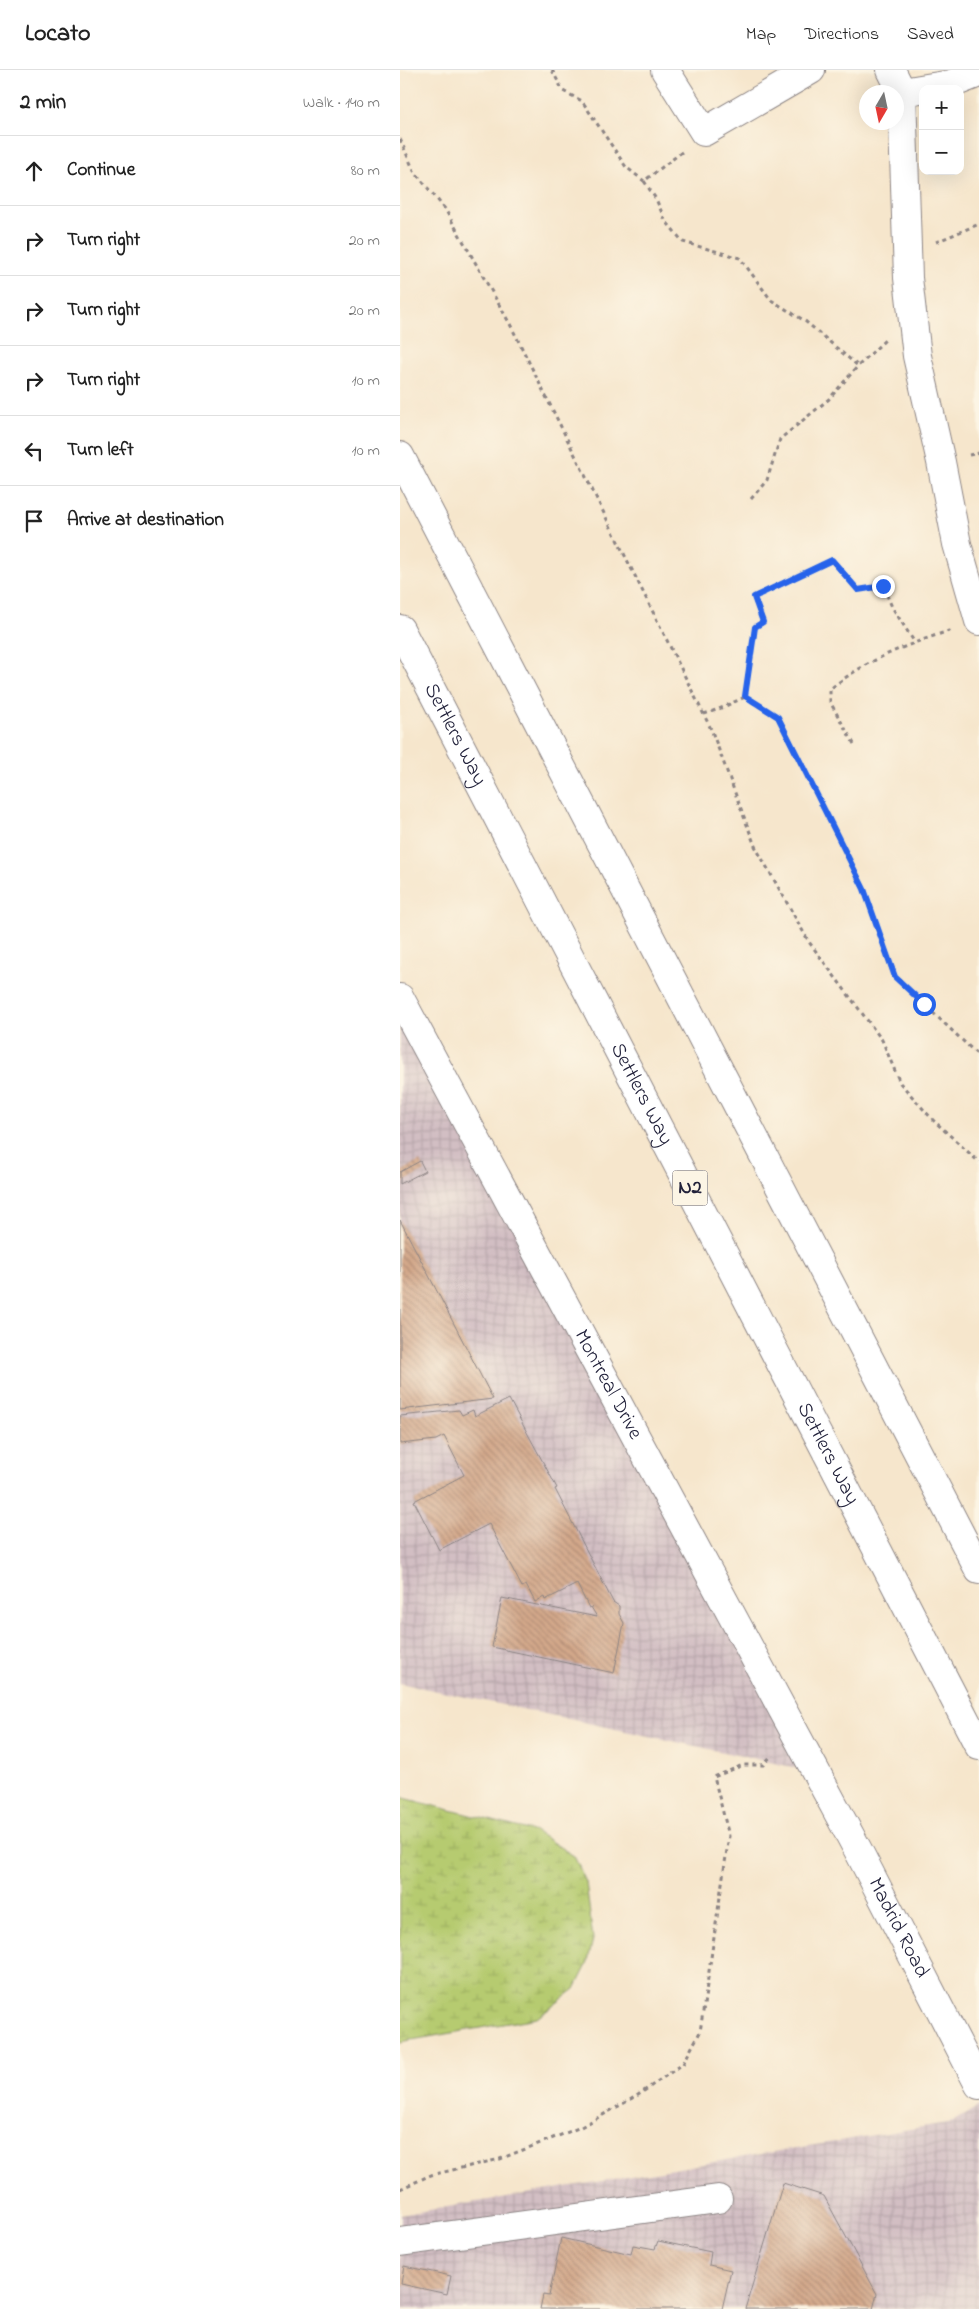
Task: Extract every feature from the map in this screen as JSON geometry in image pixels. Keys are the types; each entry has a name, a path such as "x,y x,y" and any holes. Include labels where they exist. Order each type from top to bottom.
{"main road":[{"path":"665,70 704,132 811,70"},
{"path":"979,73 950,84 896,81 913,328 917,356 957,544 979,621"},
{"path":"400,456 979,1570"},
{"name":"Settlers Way","path":"400,629 979,1746"},
{"name":"Montreal Drive","path":"400,998 816,1772"},
{"name":"Madrid Road","path":"816,1772 979,2085"},
{"path":"400,2242 718,2199"}],"path":[{"path":"552,70 563,90 582,101 626,167 644,181 656,198 665,220 683,242 740,258 771,300 805,321 858,366"},
{"path":"644,181 704,132"},
{"path":"400,139 414,171 445,209 510,324 704,714 755,846 809,942 882,1040 900,1083 933,1120 979,1162"},
{"path":"907,240 940,242 979,224"},
{"path":"751,499 767,480 780,439 829,399 858,366 887,338 913,328"},
{"path":"745,696 755,627 763,622 754,597 832,560 858,590 883,586 892,607 915,643"},
{"path":"854,744 830,702 830,689 851,673 874,660 915,643 979,621"},
{"path":"704,714 719,710 745,696"},
{"path":"745,696 778,717 864,889 895,977 979,1056"},
{"path":"400,2189 431,2175 500,2159 581,2127 635,2096 683,2064 700,2032 729,1836 714,1777 744,1765 763,1765 772,1755 776,1745 795,1733"}],"shaded area":[{"path":"400,998 816,1772 400,1683"},
{"path":"979,2106 979,2309 400,2309 400,2215 952,2122"}],"green space":[{"path":"400,1797 536,1832 574,1856 586,1882 593,1939 587,1965 575,1989 537,2018 400,2042"}],"building":[{"path":"420,1161 425,1171 400,1184 400,1172"},
{"path":"400,1220 493,1399 400,1410"},
{"path":"509,1399 557,1488 555,1489 613,1602 619,1606 619,1614 624,1623 614,1673 492,1647 502,1598 597,1617 591,1607 589,1608 577,1584 545,1600 544,1597 535,1602 526,1585 522,1587 489,1524 439,1550 414,1501 464,1475 444,1436 436,1440 400,1444 400,1416 459,1410 462,1415 473,1410 475,1416"},
{"path":"783,2183 824,2196 877,2294 873,2309 745,2309"},
{"path":"561,2238 631,2254 633,2245 655,2249 658,2241 711,2252 709,2265 731,2270 722,2309 540,2309 543,2295 549,2296"},
{"path":"404,2266 451,2276 447,2294 401,2284"}],"route":[{"path":"883,586 858,590 832,560 754,597 763,622 755,627 745,696 778,717 864,889 895,977 924,1004"}]}
